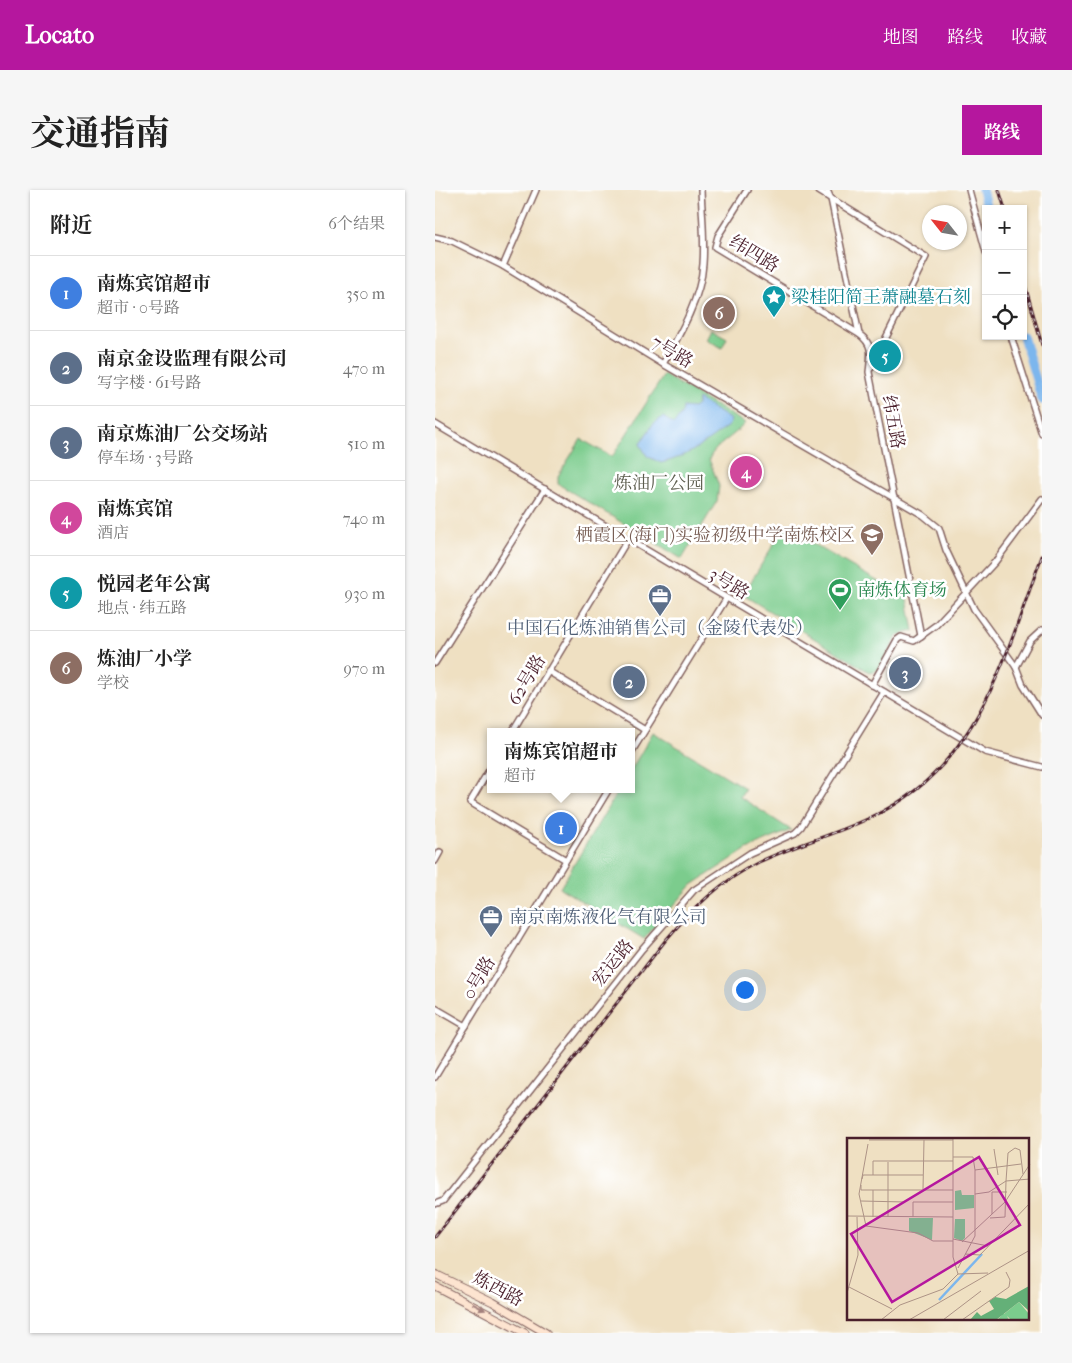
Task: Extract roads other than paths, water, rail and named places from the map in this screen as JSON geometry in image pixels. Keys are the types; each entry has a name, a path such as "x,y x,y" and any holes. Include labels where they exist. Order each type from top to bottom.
{"main road":[{"name":"炼西路","path":"435,1274 493,1302 546,1333"},
{"name":"炼西路","path":"435,1286 525,1333"}],"street":[{"path":"503,266 536,190"},
{"path":"663,364 681,332 694,300 703,266 701,190"},
{"name":"纬四路","path":"747,190 718,236 715,246 859,334"},
{"path":"817,190 926,257 869,372"},
{"name":"纬五路","path":"827,190 831,199 859,334 868,340 871,349 869,372 921,636"},
{"path":"969,190 985,250"},
{"name":"7号路","path":"435,237 452,241 503,266 663,364 892,496 939,528 965,593 985,627 1016,667 1023,685 1042,715"},
{"path":"1012,340 1042,434"},
{"name":"3号路","path":"435,424 985,752 1042,767"},
{"path":"435,663 545,489"},
{"path":"872,685 897,640 901,637 906,637 914,641 936,624 995,562 1042,499"},
{"name":"62号路","path":"514,728 628,539"},
{"path":"635,746 726,599"},
{"path":"1016,667 1030,641 1042,630"},
{"path":"549,671 645,730"},
{"name":"宏运路","path":"435,1204 443,1201 642,950 693,890 750,853 795,833 801,827 884,692"},
{"path":"487,774 470,802 567,860"},
{"name":"0号路","path":"435,1077 607,793"},
{"path":"435,861 440,852"},
{"path":"435,1008 466,1026"}],"water":[{"path":"698,399 731,420 729,425 705,443 680,457 661,463 647,456 640,444 653,424 663,417 674,424 682,413 683,407 693,408 697,405"}],"waterway":[{"path":"982,190 986,205"},
{"path":"1024,340 1042,400"}],"railway":[{"path":"999,190 1004,205"},
{"path":"1027,292 1042,345"},
{"path":"435,1237 665,941 697,907 732,878 759,862 880,813 917,789 941,766 962,740 980,712 995,682 1042,556"}],"place":[{"name":"炼油厂小学","path":"719,313"},
{"name":"梁桂阳简王萧融墓石刻","path":"774,318"},
{"name":"悦园老年公寓","path":"885,356"},
{"name":"南炼宾馆","path":"746,472"},
{"name":"栖霞区(海门)实验初级中学南炼校区","path":"872,556"},
{"name":"南炼体育场","path":"840,611"},
{"name":"中国石化炼油销售公司（金陵代表处）","path":"660,617"},
{"name":"南京炼油厂公交场站","path":"905,673"},
{"name":"南京金设监理有限公司","path":"629,682"},
{"name":"南炼宾馆超市","path":"561,828"},
{"name":"南京南炼液化气有限公司","path":"491,938"}],"park label":[{"name":"炼油厂公园","path":"659,483"}]}
